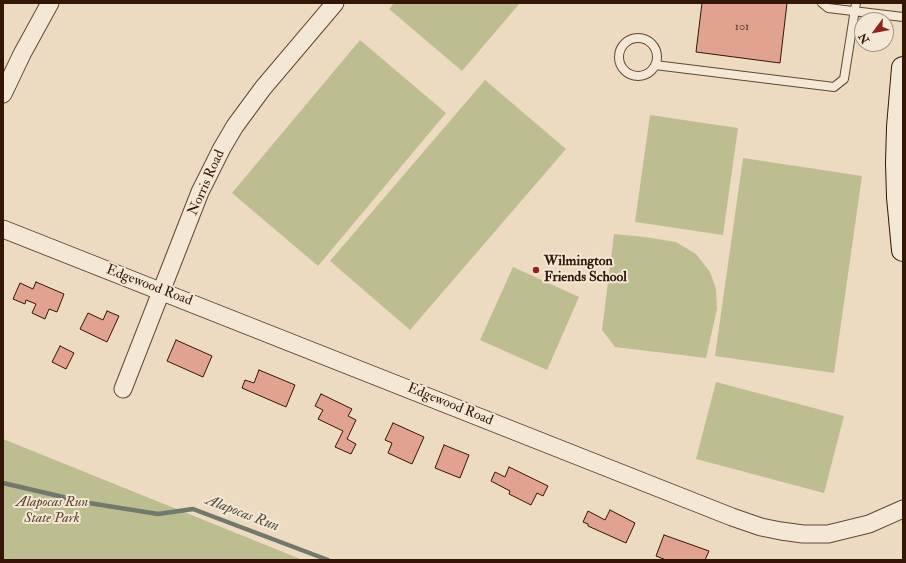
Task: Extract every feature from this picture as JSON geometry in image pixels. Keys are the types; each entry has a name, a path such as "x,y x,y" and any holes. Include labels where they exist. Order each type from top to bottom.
{"street":[{"path":"3,94 22,54 50,3"},
{"name":"Norris Road","path":"123,390 200,192 222,148 235,126 263,88 335,3"},
{"path":"903,68 898,127 897,162 898,197 903,250"},
{"name":"Edgewood Road","path":"3,228 761,527 788,532 828,534 869,524 903,509"}],"lane":[{"path":"822,3 828,8 855,7 903,17"},
{"path":"655,65 834,86 844,79 855,7"},
{"path":"634,38 646,40 655,49 657,55 655,65 650,72 644,75 632,75 623,68 620,63 620,51 623,45 634,38"}],"green space":[{"path":"394,3 520,3 462,71 389,9"},
{"path":"360,40 446,113 318,266 232,193"},
{"path":"485,80 566,149 410,330 330,261"},
{"path":"650,115 738,128 723,235 635,222"},
{"path":"743,158 862,176 834,373 715,356"},
{"path":"614,234 676,242 696,254 710,272 716,289 717,309 706,358 615,347 602,330"},
{"path":"513,267 579,297 547,370 480,340"},
{"path":"716,382 844,416 824,493 696,459"},
{"name":"Alapocas Run State Park","path":"3,439 303,560 3,560"}],"building":[{"path":"702,3 787,3 780,63 696,52"},
{"path":"36,282 64,294 57,312 49,309 45,319 32,313 36,304 26,300 25,304 13,299 20,283 33,289"},
{"path":"107,311 119,316 107,342 80,329 88,313 103,320"},
{"path":"176,340 212,356 203,377 167,361"},
{"path":"60,346 74,353 66,369 52,362"},
{"path":"259,370 295,385 286,407 242,388 245,380 254,383"},
{"path":"321,394 352,409 348,416 356,420 347,439 356,444 351,454 335,447 343,431 318,419 323,410 315,406"},
{"path":"393,423 424,437 412,464 388,453 392,443 385,440"},
{"path":"444,445 469,455 460,478 435,468"},
{"path":"509,467 548,486 543,496 537,493 531,505 509,494 510,491 491,481 495,472 505,477"},
{"path":"610,510 635,523 626,543 588,526 588,524 583,522 588,511 605,520"},
{"path":"664,535 709,551 705,560 666,560 656,556"}],"waterway":[{"name":"Alapocas Run","path":"3,483 89,503 158,514 193,509 328,560"}],"place":[{"name":"Wilmington Friends School","path":"536,270"}]}
